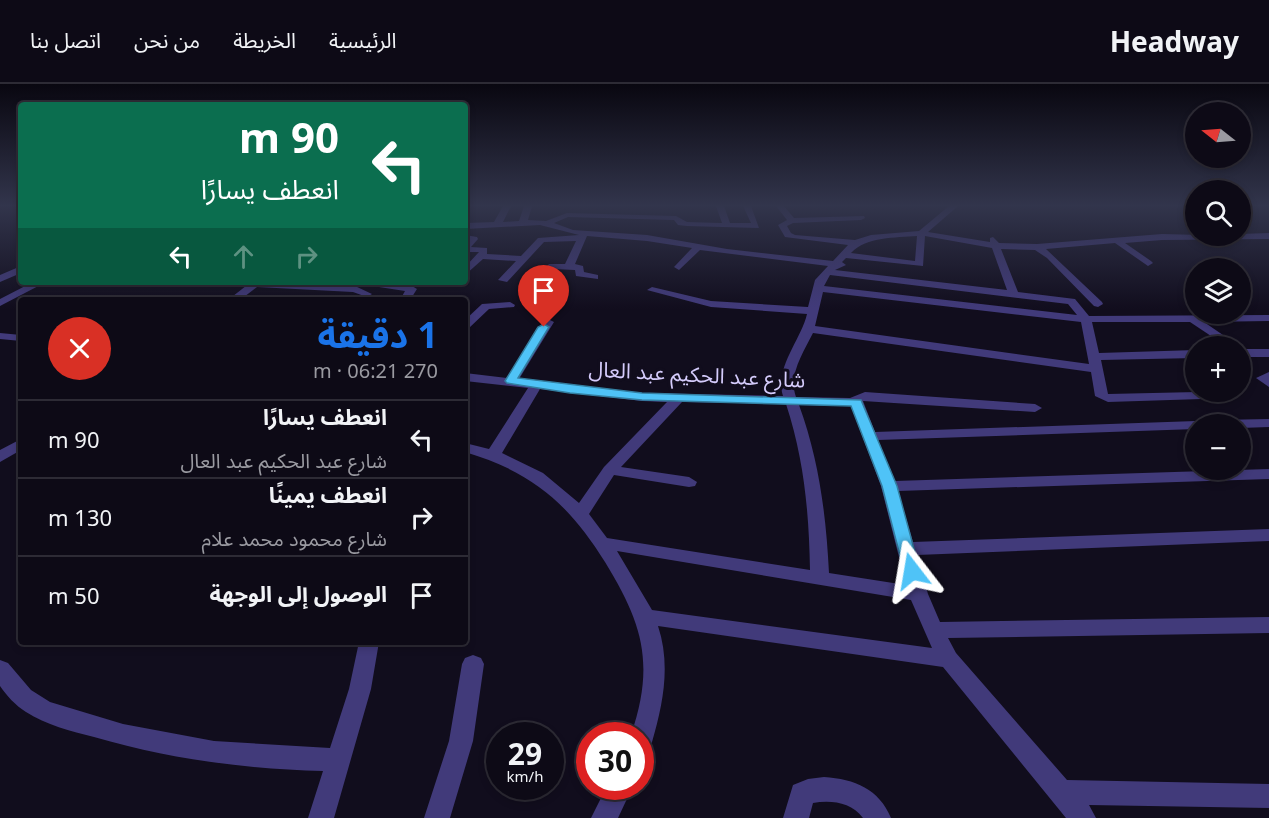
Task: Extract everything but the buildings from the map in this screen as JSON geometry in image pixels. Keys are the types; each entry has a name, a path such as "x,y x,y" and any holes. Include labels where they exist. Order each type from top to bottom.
{"street":[{"path":"503,280 541,240"},
{"path":"572,267 569,265 580,240"},
{"path":"660,240 825,276 933,303 1086,319 1185,320"},
{"path":"827,240 855,243 864,240"},
{"path":"846,255 920,264 921,240"},
{"path":"980,240 1037,247 1113,240"},
{"path":"1116,240 1148,262"},
{"path":"994,242 1009,277 1013,294"},
{"path":"820,578 819,522 812,473 802,432 786,386 788,374 809,329 825,276 855,243"},
{"path":"679,267 698,247"},
{"path":"1037,247 1050,256 1098,304"},
{"path":"468,249 485,251 468,269"},
{"path":"481,256 524,259"},
{"path":"0,269 18,261"},
{"path":"539,280 552,266 580,268 579,274 595,277"},
{"path":"825,276 886,269"},
{"path":"0,279 18,270"},
{"path":"825,276 1071,301 1086,319 1101,395 1105,398 1185,396"},
{"path":"825,276 890,288"},
{"path":"0,303 35,285"},
{"path":"237,297 253,285"},
{"path":"289,285 355,289 365,297 382,285"},
{"path":"394,285 412,289 407,297"},
{"path":"652,290 711,304 814,311"},
{"path":"468,323 486,306 510,305"},
{"path":"1251,318 1269,318"},
{"path":"511,381 548,322"},
{"path":"1200,324 1217,336"},
{"path":"809,329 1094,363 1185,355"},
{"path":"0,336 18,338"},
{"path":"1251,352 1269,353"},
{"path":"1269,376 1262,378 1269,383"},
{"name":"شارع عبد الحكيم عبد العال","path":"468,377 605,394 678,399 856,402 857,398 865,396 1035,408"},
{"path":"493,455 536,385"},
{"path":"581,513 610,470 678,399"},
{"path":"856,402 889,486 918,594 933,630 949,659 1083,818"},
{"path":"1251,423 1269,423"},
{"path":"871,436 1185,425"},
{"path":"468,448 493,455 526,469 556,489 581,513 603,543 646,617 652,645 654,679 646,722"},
{"path":"610,470 689,482"},
{"path":"889,486 1269,474"},
{"path":"906,549 1269,535"},
{"path":"603,543 918,594"},
{"path":"646,617 949,659"},
{"path":"933,630 1269,625"},
{"path":"321,818 360,689 368,645"},
{"path":"437,818 461,741 473,664"},
{"path":"0,669 27,700 48,712 129,738 191,750 258,758 340,759"},
{"path":"796,818 802,794 810,789 818,788 857,796 865,800 878,818"},
{"path":"1060,792 1269,795"},
{"path":"604,818 614,800"}],"route":[{"path":"544,327 511,381 642,397 856,402 889,486 912,571"}]}
